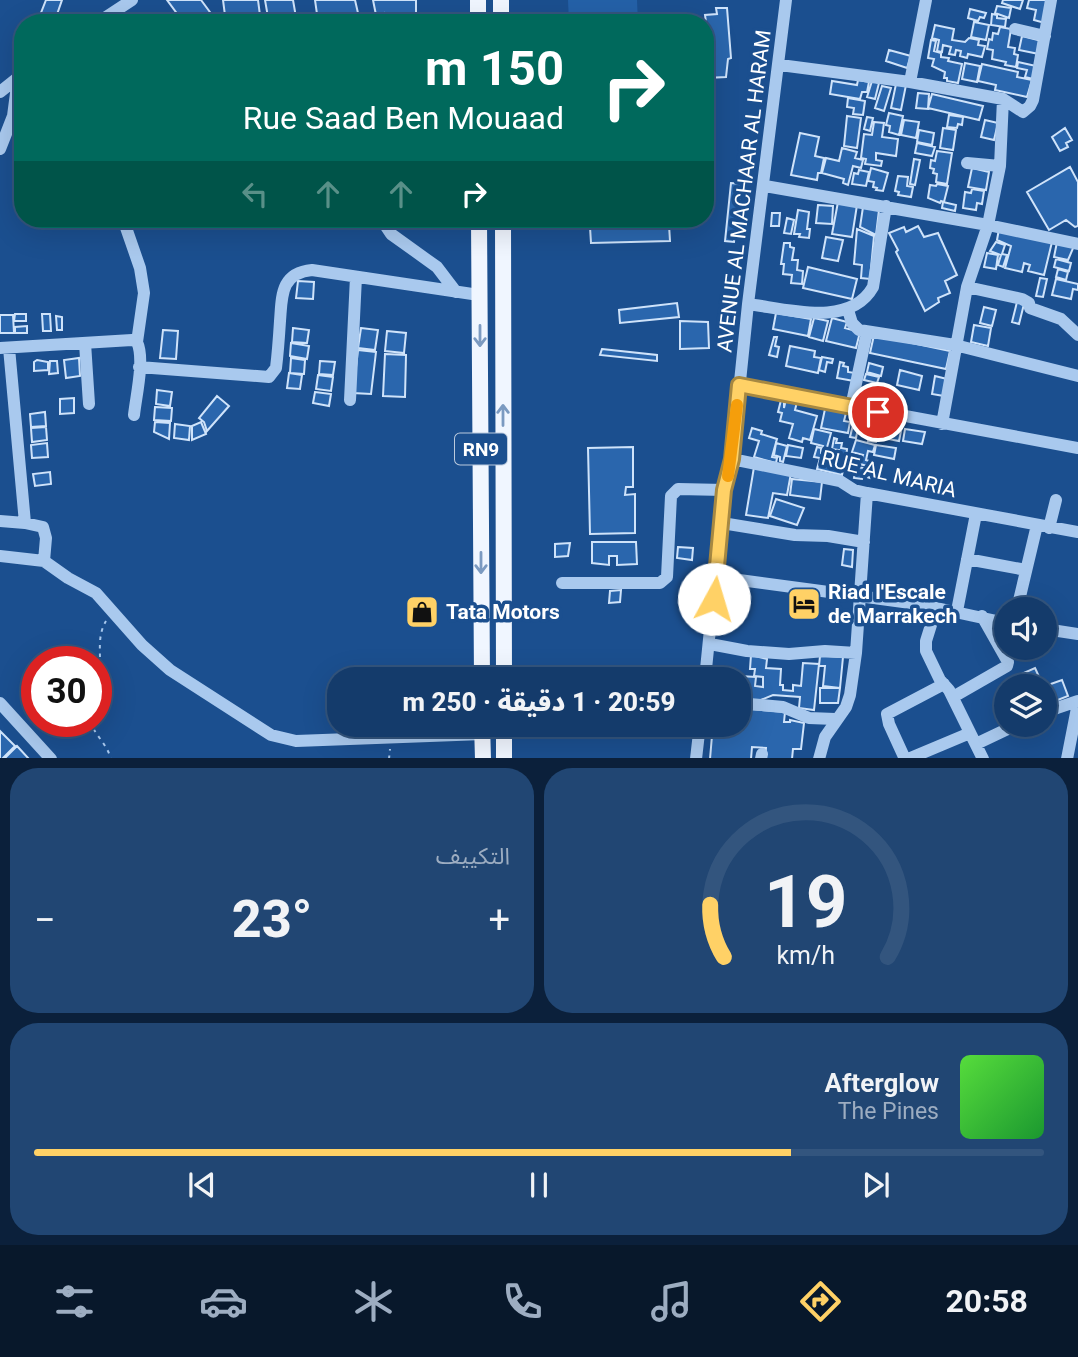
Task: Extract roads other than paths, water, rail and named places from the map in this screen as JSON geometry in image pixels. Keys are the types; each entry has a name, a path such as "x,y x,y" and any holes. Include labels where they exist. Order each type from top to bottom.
{"main road":[{"name":"RN9","path":"479,228 482,667"},
{"name":"RN9","path":"503,228 504,667"},
{"path":"482,737 483,758"},
{"path":"504,737 504,758"}],"street":[{"path":"119,5 132,0"},
{"name":"AVENUE AL MACHAAR AL HARAM","path":"707,667 724,490 732,459 748,304 765,186 786,0"},
{"path":"910,82 926,0"},
{"path":"780,65 910,82 1003,99 1023,112 1030,106 1051,0"},
{"path":"1015,29 1045,36"},
{"path":"0,92 14,81"},
{"path":"942,424 967,287 988,225 1000,166 1003,99"},
{"path":"0,149 14,110"},
{"path":"967,163 1000,166"},
{"path":"765,186 886,206 1078,244"},
{"path":"748,304 825,313 848,310 867,297 873,287 886,206"},
{"path":"126,228 140,268 144,293 137,342 140,346 134,415"},
{"path":"387,228 437,267 456,292"},
{"path":"139,367 269,377 276,368 282,293 289,279 303,271 312,270 480,295"},
{"path":"350,400 356,277"},
{"path":"967,287 1022,299 1029,303 1030,309 1061,319 1078,335"},
{"path":"848,310 854,327 867,332 955,345 1078,376"},
{"path":"851,407 867,332"},
{"path":"25,523 5,348 132,340 137,342"},
{"path":"85,343 89,404"},
{"path":"739,385 1078,449"},
{"name":"RUE AL MARIA","path":"732,459 840,481 854,490 867,493 1078,532"},
{"path":"562,583 660,583 667,577 671,496 674,491 724,490"},
{"path":"819,758 825,737 849,700 856,653 867,493"},
{"path":"1020,597 1026,570 1056,500"},
{"path":"957,611 976,514"},
{"path":"0,521 43,527 44,561"},
{"path":"722,523 795,535 864,541"},
{"path":"0,555 44,561 68,579 96,593 142,645 170,670 271,735 284,740 398,737"},
{"path":"967,558 1026,570"},
{"path":"717,577 918,604 994,620"},
{"path":"918,604 932,625 926,651 953,697 983,758"},
{"path":"953,697 1007,666 1008,662 982,616"},
{"path":"1057,631 1078,634"},
{"path":"710,644 789,654 825,651 856,653"},
{"path":"944,684 887,714 888,724 907,758 994,731"},
{"path":"1057,708 1078,702 1067,758"},
{"path":"0,703 51,758"},
{"path":"751,704 783,707 809,718 835,719"},
{"path":"696,758 698,737"}],"place":[{"name":"Riad l'Escale de Marrakech","path":"804,604"},
{"name":"Tata Motors","path":"422,612"}]}
